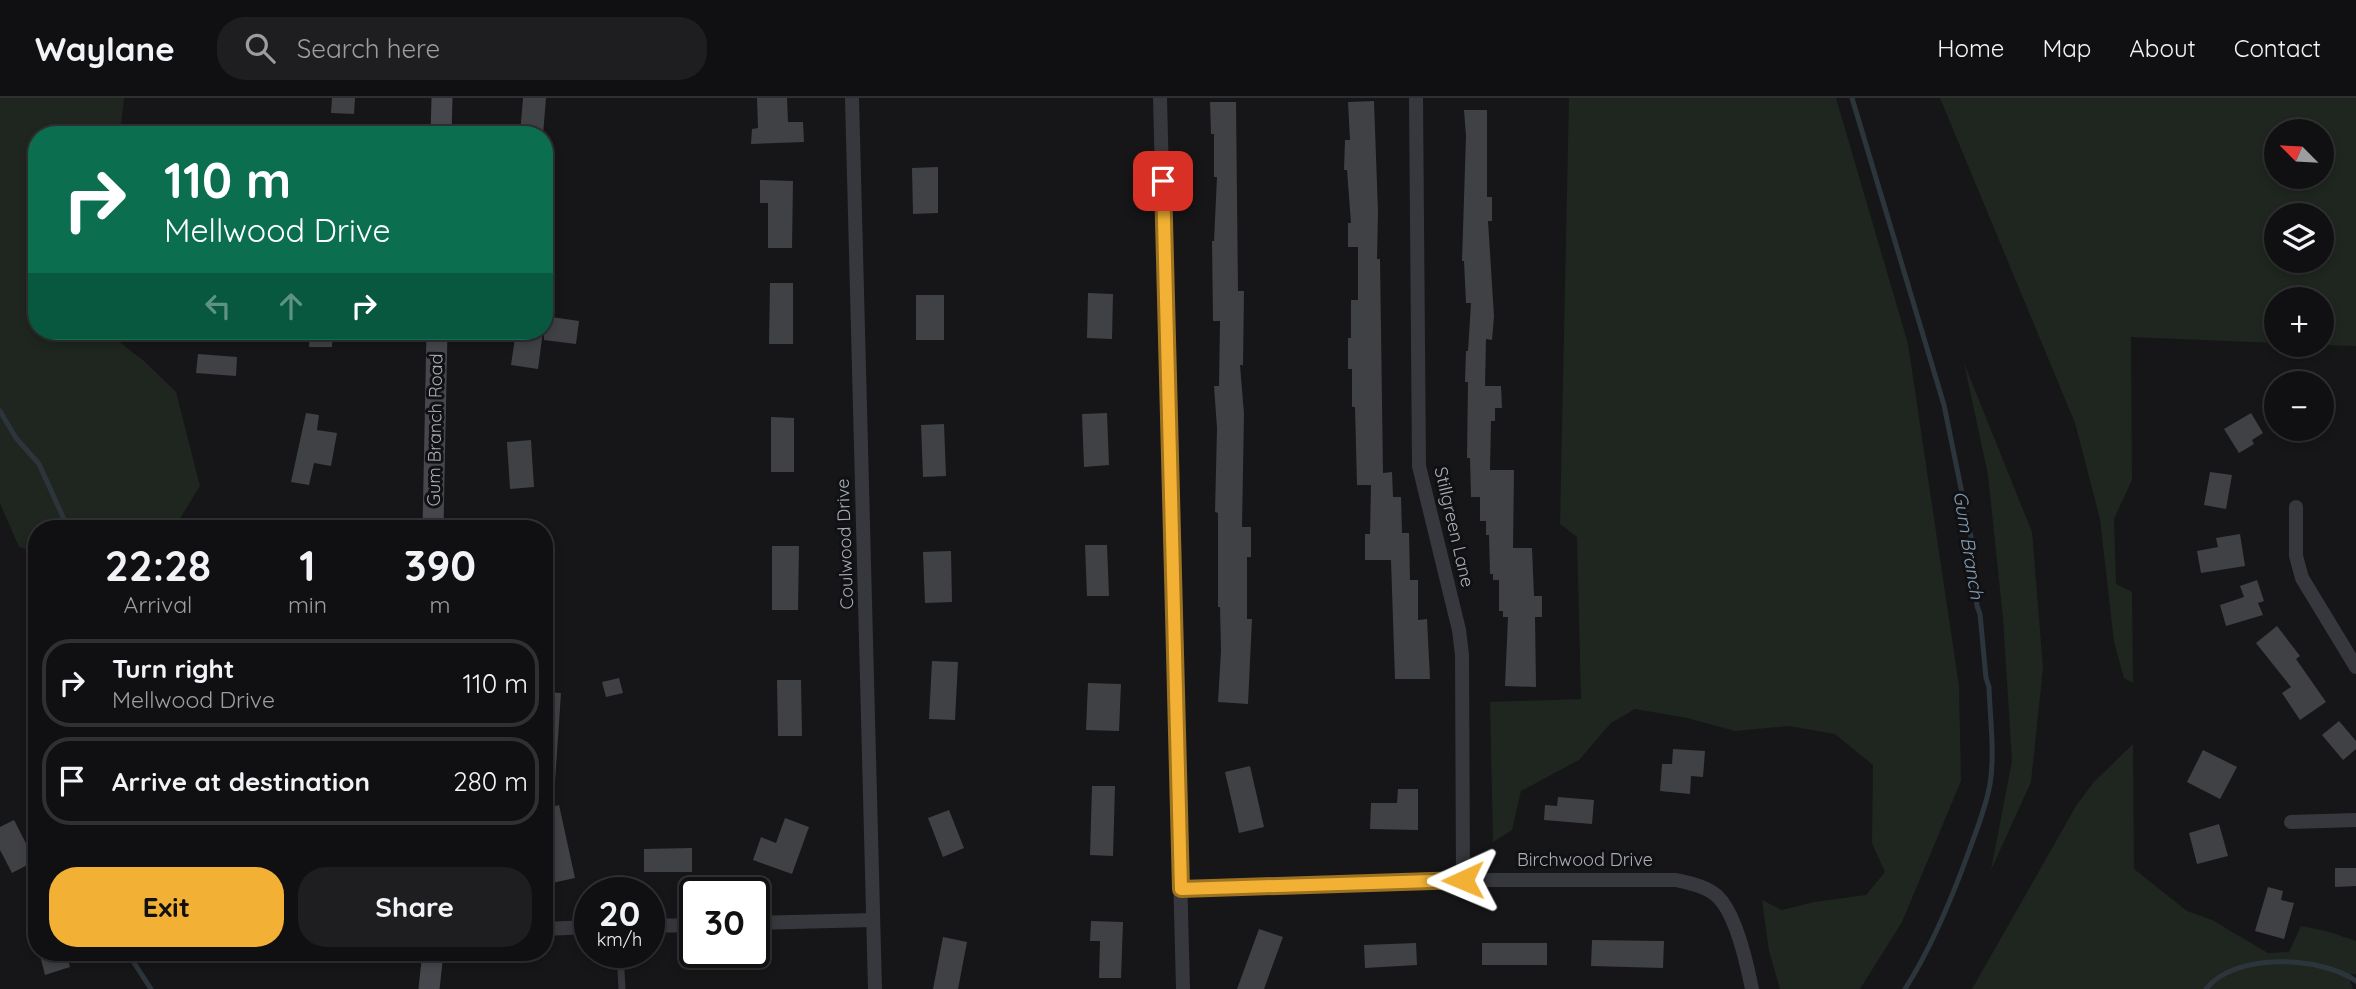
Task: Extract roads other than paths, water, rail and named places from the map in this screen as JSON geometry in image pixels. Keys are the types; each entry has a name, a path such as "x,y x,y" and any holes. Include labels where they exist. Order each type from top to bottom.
{"street":[{"path":"441,126 442,98"},
{"name":"Coulwood Drive","path":"852,98 875,989"},
{"path":"1160,98 1182,989"},
{"name":"Stillgreen Lane","path":"1416,98 1419,466 1459,630 1462,655 1463,880"},
{"name":"Gum Branch Road","path":"433,520 437,340"},
{"path":"2296,507 2295,534 2300,570 2321,612 2356,667"},
{"path":"2291,822 2356,820"},
{"name":"Birchwood Drive","path":"1181,889 1463,880 1648,878 1692,883 1717,896 1726,907 1752,989"},
{"path":"770,923 873,920"},
{"path":"553,929 574,928"},
{"path":"429,989 432,961"}],"lane":[{"path":"621,968 622,989"}],"waterway":[{"name":"Gum Branch","path":"1852,98 1944,405 1972,542 1992,736 1990,784 1975,834 1933,939 1905,989"},
{"path":"0,411 16,438 39,464 64,520"},
{"path":"133,961 151,989"},
{"path":"2206,989 2219,977 2237,969 2278,962 2321,967 2356,981"}]}
